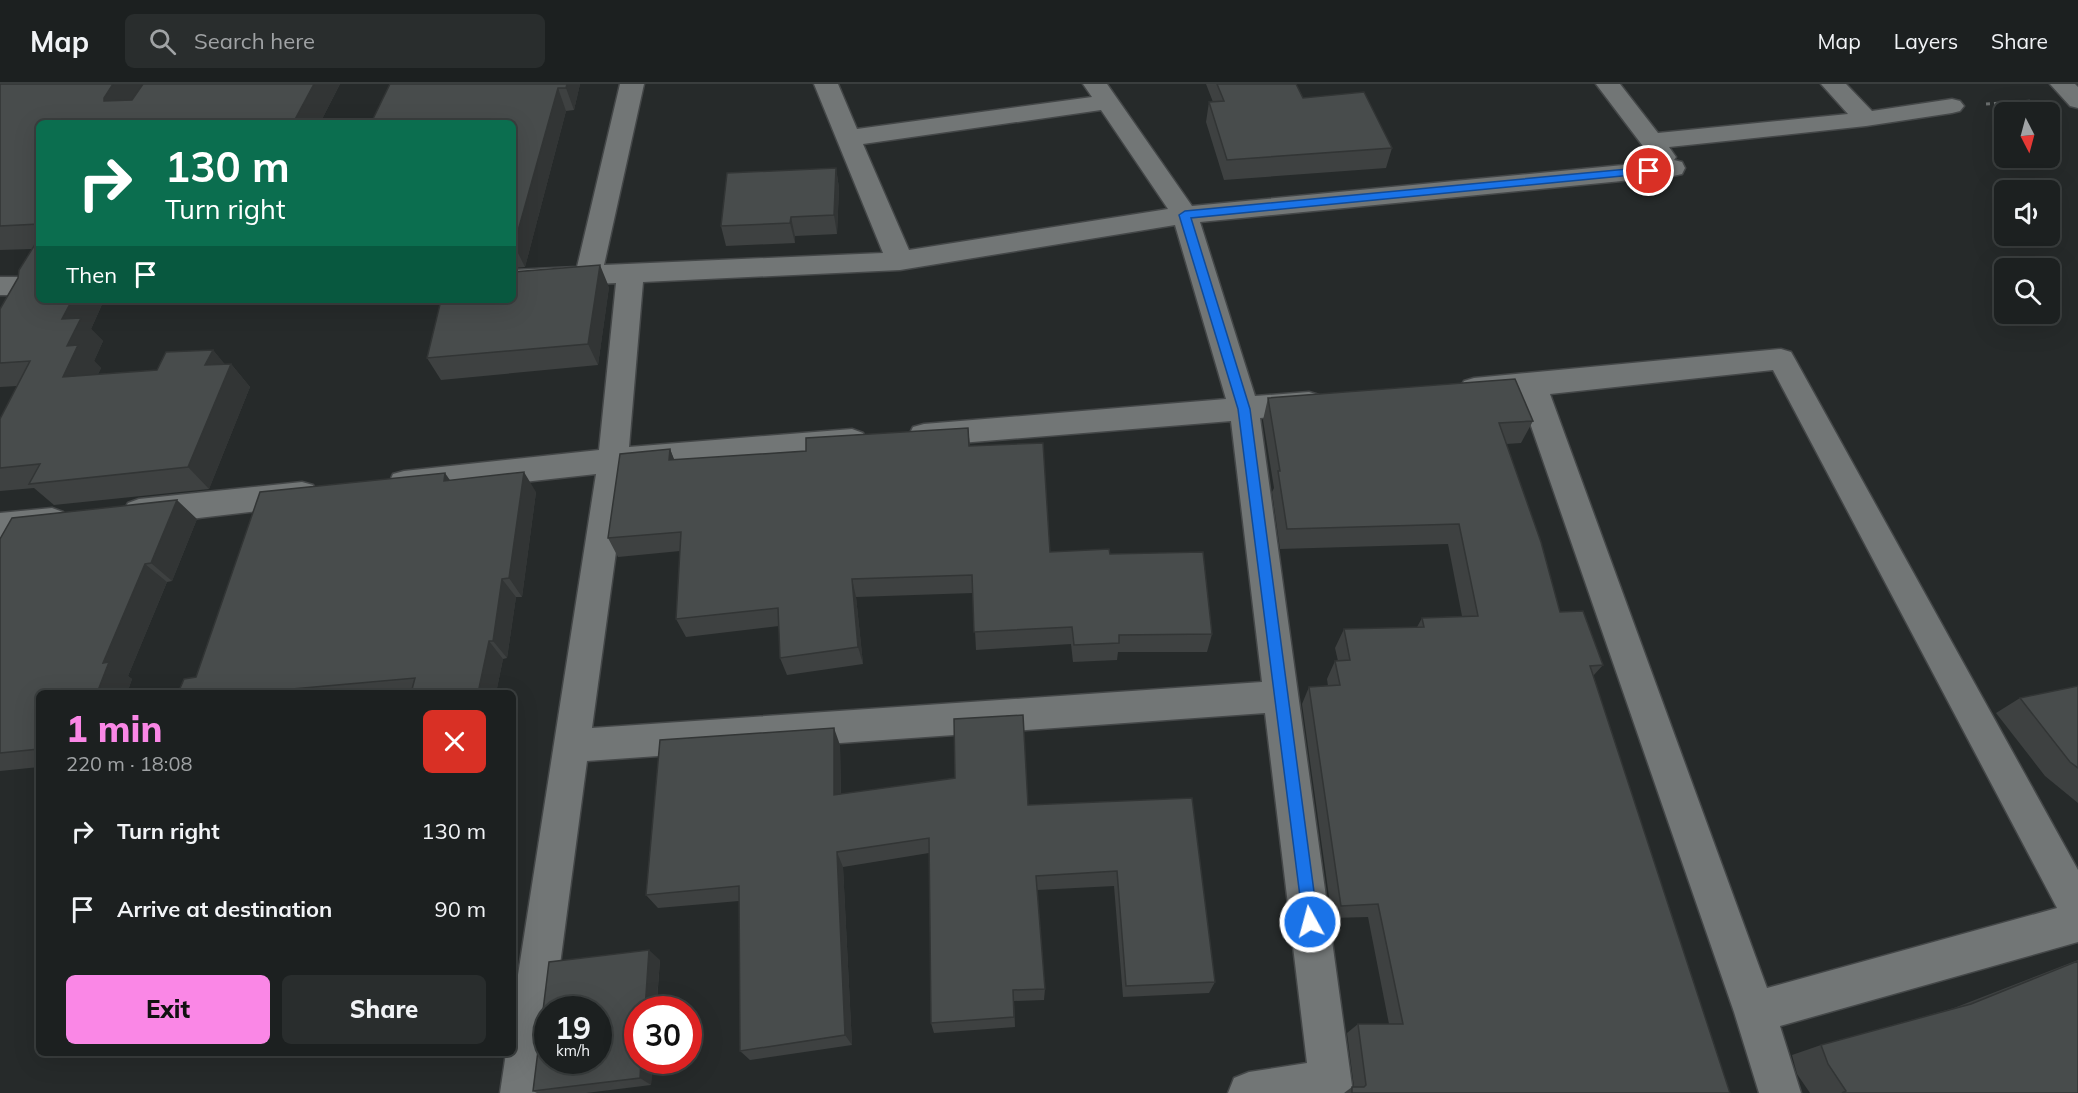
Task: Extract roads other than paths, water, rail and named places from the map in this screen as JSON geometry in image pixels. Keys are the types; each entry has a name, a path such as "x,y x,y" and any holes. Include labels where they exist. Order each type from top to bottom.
{"street":[{"path":"588,276 632,84"},
{"path":"826,84 900,261"},
{"path":"516,279 900,261 1185,215 1673,168 1608,84"},
{"path":"1833,84 1866,119"},
{"path":"849,138 1102,93 1185,215 1244,409 1331,1087 1249,1093"},
{"path":"1652,141 1866,119 1952,106"},
{"path":"521,1093 613,460 630,274"},
{"path":"0,286 36,282"},
{"path":"16,316 36,284"},
{"path":"1440,392 1532,385 1781,358 2078,909"},
{"path":"1532,385 1755,1012 1779,1093"},
{"path":"372,486 613,460 1336,401"},
{"path":"113,515 324,492"},
{"path":"254,531 265,498"},
{"path":"0,526 78,519"},
{"path":"571,746 1281,696"},
{"path":"1755,1012 2078,922"}]}
